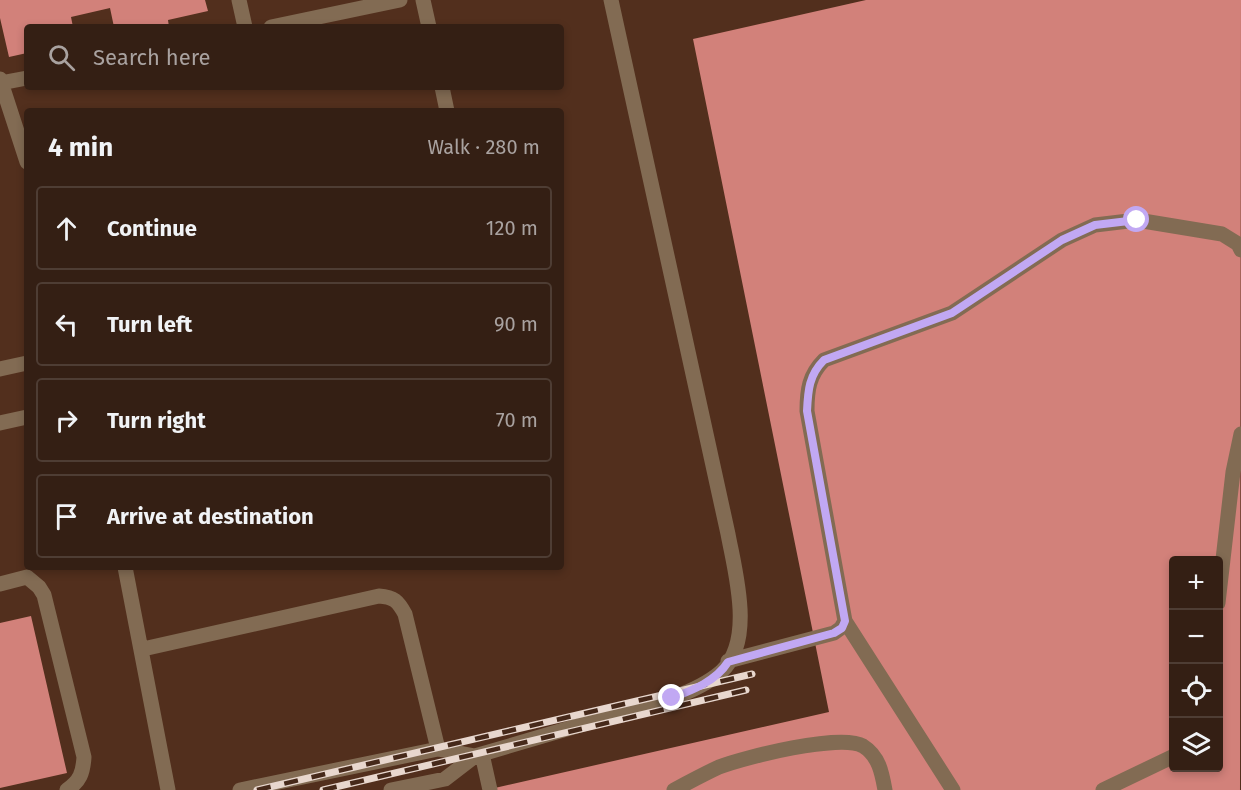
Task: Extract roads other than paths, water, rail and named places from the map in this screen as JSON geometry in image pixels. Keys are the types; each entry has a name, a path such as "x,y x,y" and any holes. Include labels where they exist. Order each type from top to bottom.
{"street":[{"path":"239,0 244,24"},
{"path":"285,24 400,0"},
{"path":"423,0 428,24"},
{"path":"391,790 445,779 479,755 696,689 722,671 737,646 741,604 611,0"},
{"path":"24,78 1,81 24,153"},
{"path":"443,90 446,108"},
{"path":"953,790 845,621 807,411 808,387 814,370 824,360 952,313 1062,240 1095,225 1137,220 1222,234 1238,244 1241,250"},
{"path":"0,369 24,364"},
{"path":"0,423 24,418"},
{"path":"1223,559 1233,472 1241,434"},
{"path":"125,570 143,649 168,790"},
{"path":"0,584 27,577 39,587 44,595 84,757 83,772 77,783 67,790"},
{"path":"143,649 379,596 392,597 399,602 405,614 438,749"},
{"path":"728,662 834,633 842,628 845,621"},
{"path":"674,790 721,766 795,748 843,740 861,745 872,754 880,768 885,790"},
{"path":"240,790 438,749 479,755"},
{"path":"479,755 490,790"},
{"path":"1102,790 1169,758"}],"railway":[{"path":"257,790 752,674"},
{"path":"323,790 746,690"}]}
